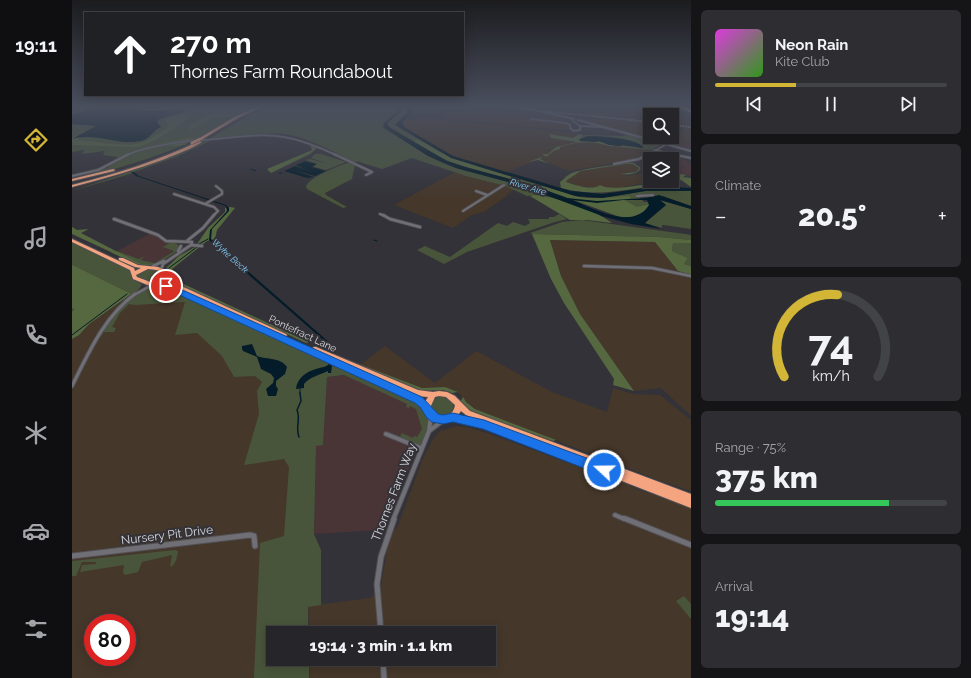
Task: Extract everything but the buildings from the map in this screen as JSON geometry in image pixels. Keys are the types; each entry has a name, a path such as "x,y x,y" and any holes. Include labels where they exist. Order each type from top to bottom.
{"highway":[{"path":"72,186 90,184 146,166 182,151 205,137"},
{"path":"72,186 161,156 209,137"},
{"path":"72,186 128,170 182,151"},
{"path":"72,180 115,170 161,156"},
{"path":"72,237 137,266 153,266"},
{"path":"72,240 132,269 134,274 147,267"},
{"name":"Pontefract Lane","path":"153,266 170,274 170,278 176,285 362,371 417,393 433,395"},
{"name":"Pontefract Lane","path":"134,274 135,278 146,283 172,288 349,370 410,396 418,400 428,412"},
{"path":"155,285 170,278"},
{"path":"691,498 484,419 468,412 459,405 451,395 443,393 433,395 428,403 428,412 436,418 443,420 453,417 464,419 500,430 691,504"},
{"path":"453,417 458,410 459,405"}],"main road":[{"path":"636,137 691,151"}],"street":[{"path":"72,176 98,170 127,154 150,148 192,141 243,137"},
{"path":"278,137 291,138 318,146 372,172 366,175"},
{"path":"614,164 639,159 666,145"},
{"path":"655,150 691,158"},
{"path":"463,211 504,185"},
{"path":"205,204 221,196 222,192 216,186"},
{"path":"476,191 487,195"},
{"path":"114,219 158,235 166,241 183,242 194,236 218,213 216,209 205,204 174,194"},
{"path":"637,196 653,195"},
{"path":"380,213 390,219 420,227"},
{"path":"161,270 163,264 191,244 194,236"},
{"path":"188,240 191,244"},
{"path":"176,242 180,245 191,244 202,246"},
{"path":"153,266 161,263 179,251 180,245 183,242"},
{"path":"584,266 637,268 682,273 691,276"},
{"path":"140,291 146,283"},
{"path":"72,386 100,332 109,318 126,301 140,291 155,285"},
{"path":"428,412 429,431"},
{"path":"429,431 443,420"},
{"name":"Thornes Farm Way","path":"380,626 377,584 381,556 392,519 429,431"},
{"path":"386,434 421,448"},
{"path":"615,515 691,545"},
{"name":"Nursery Pit Drive","path":"72,556 250,535 254,536 255,546"},
{"path":"383,666 384,678"}],"shaded area":[{"path":"420,137 550,137 551,138 598,143 612,147 631,147 652,150 643,152 643,154 631,160 569,171 539,159 507,172 467,161 447,153"},
{"path":"679,137 691,137 691,143 679,141"},
{"path":"679,141 691,143 691,151 665,144 679,144"},
{"path":"679,158 684,159 691,164 691,175 682,174 679,176"},
{"path":"633,164 639,168 636,172 621,174 627,176 643,173 643,184 614,189 605,188 600,185 596,188 577,186 566,182 566,180 581,171"},
{"path":"455,172 515,188 484,212 472,215 453,228 394,205"},
{"path":"151,233 169,243 164,247 174,250 154,263 117,251"},
{"path":"550,240 655,242 678,271 691,275 691,416 661,388 634,391 580,314 561,276"},
{"path":"158,290 205,310 316,446 305,603 305,626 266,626 266,666 305,666 305,678 72,678 72,339 79,335 89,324 127,297 136,300"},
{"path":"385,346 435,383 476,351 552,392 607,412 613,388 633,394 660,395 691,420 691,491 658,480 475,409 466,402 458,392 452,389 438,387 422,388 360,365"},
{"path":"350,375 417,407 424,427 411,446 415,452 394,507 381,530 314,534 316,446 323,444 327,377"},
{"path":"457,426 490,434 571,464 610,476 637,489 691,507 691,678 310,678 309,666 496,666 496,626 309,626 308,606 370,598 380,592 390,533 397,528 422,461 433,439 440,431"}],"green space":[{"path":"72,137 202,137 150,158 104,172 72,179 98,172 72,177 107,168 114,163 110,163 118,157 103,155 105,151 82,154 84,150 72,152"},
{"path":"75,137 81,137 78,140 119,145 141,143 152,138 161,137 137,147 72,145 72,138"},
{"path":"212,137 231,137 208,139"},
{"path":"298,137 398,137 428,156 445,164 516,184 546,195 527,196 506,186 466,176 412,158 382,169 356,161 356,163 331,150"},
{"path":"404,137 414,137 438,151 489,171 549,187 558,195 532,185 447,161"},
{"path":"550,137 573,138 582,137 616,146 592,142 569,144 560,147 560,149 547,156 551,157 545,156 542,154 548,154 556,147 577,142"},
{"path":"609,137 633,137 643,140 643,144 660,145 652,150 615,147 622,145 643,148 638,144"},
{"path":"188,138 195,139 184,142 187,144 185,145 167,146 172,145 172,143 157,144"},
{"path":"418,139 451,158 524,181 522,182 462,166 435,155 412,141"},
{"path":"212,140 176,157 130,174 72,191 141,168 178,154 205,141"},
{"path":"310,145 317,148 310,154 271,173 267,169 312,150"},
{"path":"315,154 321,154 346,162 326,170 300,163 305,161 318,164 306,160 310,159 328,164 311,158"},
{"path":"543,157 540,159 550,164 538,160 528,162"},
{"path":"350,162 355,165 352,179 325,193 347,207 343,208 307,189 306,186 313,179"},
{"path":"634,163 641,168 637,172 629,174 620,174 636,172 639,168 633,164 625,164 581,171 566,182 588,187 597,187 600,185 614,188 643,185 643,188 645,188 592,193 561,188 560,182 575,172 620,164"},
{"path":"681,174 686,175 683,177 691,178 691,187 681,180 679,181 679,175"},
{"path":"532,185 588,198 629,196 631,198 624,200 637,207 650,204 652,206 642,219 639,221 631,221"},
{"path":"652,190 691,191 691,206 663,196 648,197 638,195 644,202 649,202 649,204 637,213 589,198 605,197"},
{"path":"535,195 554,198 575,204 596,213 612,223 587,220 570,220 530,196"},
{"path":"660,200 691,209 691,229 664,225 662,225 662,228 644,223 666,205"},
{"path":"225,208 235,208 217,230 215,239 207,241 172,269 177,273 174,274 166,268 179,256 195,247 208,228 225,212"},
{"path":"559,214 567,219 467,252 444,264 417,250 425,246 450,257 498,223 507,226 513,222 525,226 530,223 528,219 549,219 549,217 554,217"},
{"path":"582,220 691,235 691,240 659,237 530,233 562,222"},
{"path":"72,227 77,230 89,229 81,233 141,264 156,264 140,265 130,261 72,234"},
{"path":"532,234 659,237 691,240 691,243 673,243 672,251 688,258 684,264 691,266 691,275 678,271 655,242 550,240 561,276 580,314 634,391 613,385 614,379 564,303 551,279"},
{"path":"72,241 129,269 132,272 132,278 142,285 135,294 131,294 89,324 79,335 72,339"},
{"path":"171,242 180,247 179,250 153,265 132,262 112,253 117,251 139,259 145,256 141,260 155,263 174,251 163,247"},
{"path":"673,243 691,243 691,266 684,264 688,258 672,251"},
{"path":"72,265 131,294 89,324 79,335 72,339 72,312 75,309 72,308"},
{"path":"153,268 167,274 168,278 161,283 153,283 137,276 141,270"},
{"path":"177,274 177,281 309,342 306,343 176,283 173,279 173,275"},
{"path":"152,285 167,286 419,400 431,415 429,431 421,448 399,439 402,433 413,438 414,436 417,437 422,429 416,409 410,406 409,408 406,407 407,404 344,375 327,377 323,445 316,446 314,534 321,550 321,605 308,607 308,626 266,626 266,666 309,666 309,678 254,678 260,543 284,536 289,467 284,459 244,465 259,414 257,391 262,382 255,376 234,377 222,356 197,333 175,335 185,302 135,305 129,304 120,313 112,327 116,328 114,332 100,332 126,301"},
{"path":"338,356 422,388 445,387 458,392 452,393 443,390 421,391 341,359"},
{"path":"440,396 448,398 452,401 454,407 451,415 440,417 430,411 430,402"},
{"path":"463,397 466,402 475,409 556,440 553,441 474,413 460,402"},
{"path":"175,550 178,551 177,558 175,563 170,567 172,555 142,562 138,572 125,575 123,573 124,565 80,572 82,565 96,564 96,562 82,562 76,576 72,576 72,561"},
{"path":"684,596 691,604 691,619 676,601"}],"water":[{"path":"76,137 149,137 141,141 132,142 89,137 72,139"},
{"name":"River Aire","path":"398,137 405,137 447,161 532,185 567,198 597,201 645,198 659,195 691,206 691,209 660,200 666,205 645,223 662,229 631,224 605,217 516,184 456,168 428,156","holes":["572,200 597,203 623,200 647,200 649,205 642,213 623,217 601,212"]},
{"path":"415,137 420,137 453,156 571,191 602,194 646,188 691,188 691,191 646,191 602,198 576,196 451,158"},
{"path":"586,137 609,137 634,142 640,144 644,148 609,145 599,141 580,141 579,139"},
{"path":"305,161 317,164 312,167 326,171 315,176 293,170 314,177 307,178 284,171 295,166 307,170 296,165"},
{"name":"Wyke Beck","path":"131,172 226,205 229,208 229,211 212,229 211,239 330,343 335,353 331,352 330,346 209,240 210,230 227,211 226,206 136,176"},
{"path":"252,344 257,356 277,360 287,367 285,374 276,381 276,386 278,389 276,396 268,396 266,389 273,383 274,378 271,374 261,369 257,357 243,351 242,349 242,346"},
{"path":"329,364 332,366 331,373 328,373 328,371 315,376 304,384 304,388 296,389 300,379 306,374 312,370"}],"waterway":[{"path":"251,169 256,171"},
{"path":"199,244 208,239"},
{"path":"169,268 197,247"},
{"path":"72,335 127,294"},
{"path":"299,437 297,410 301,401 300,393"}],"route":[{"path":"166,286 349,370 410,396 423,404 431,415 436,418 443,420 453,417 484,424 604,470"}]}
